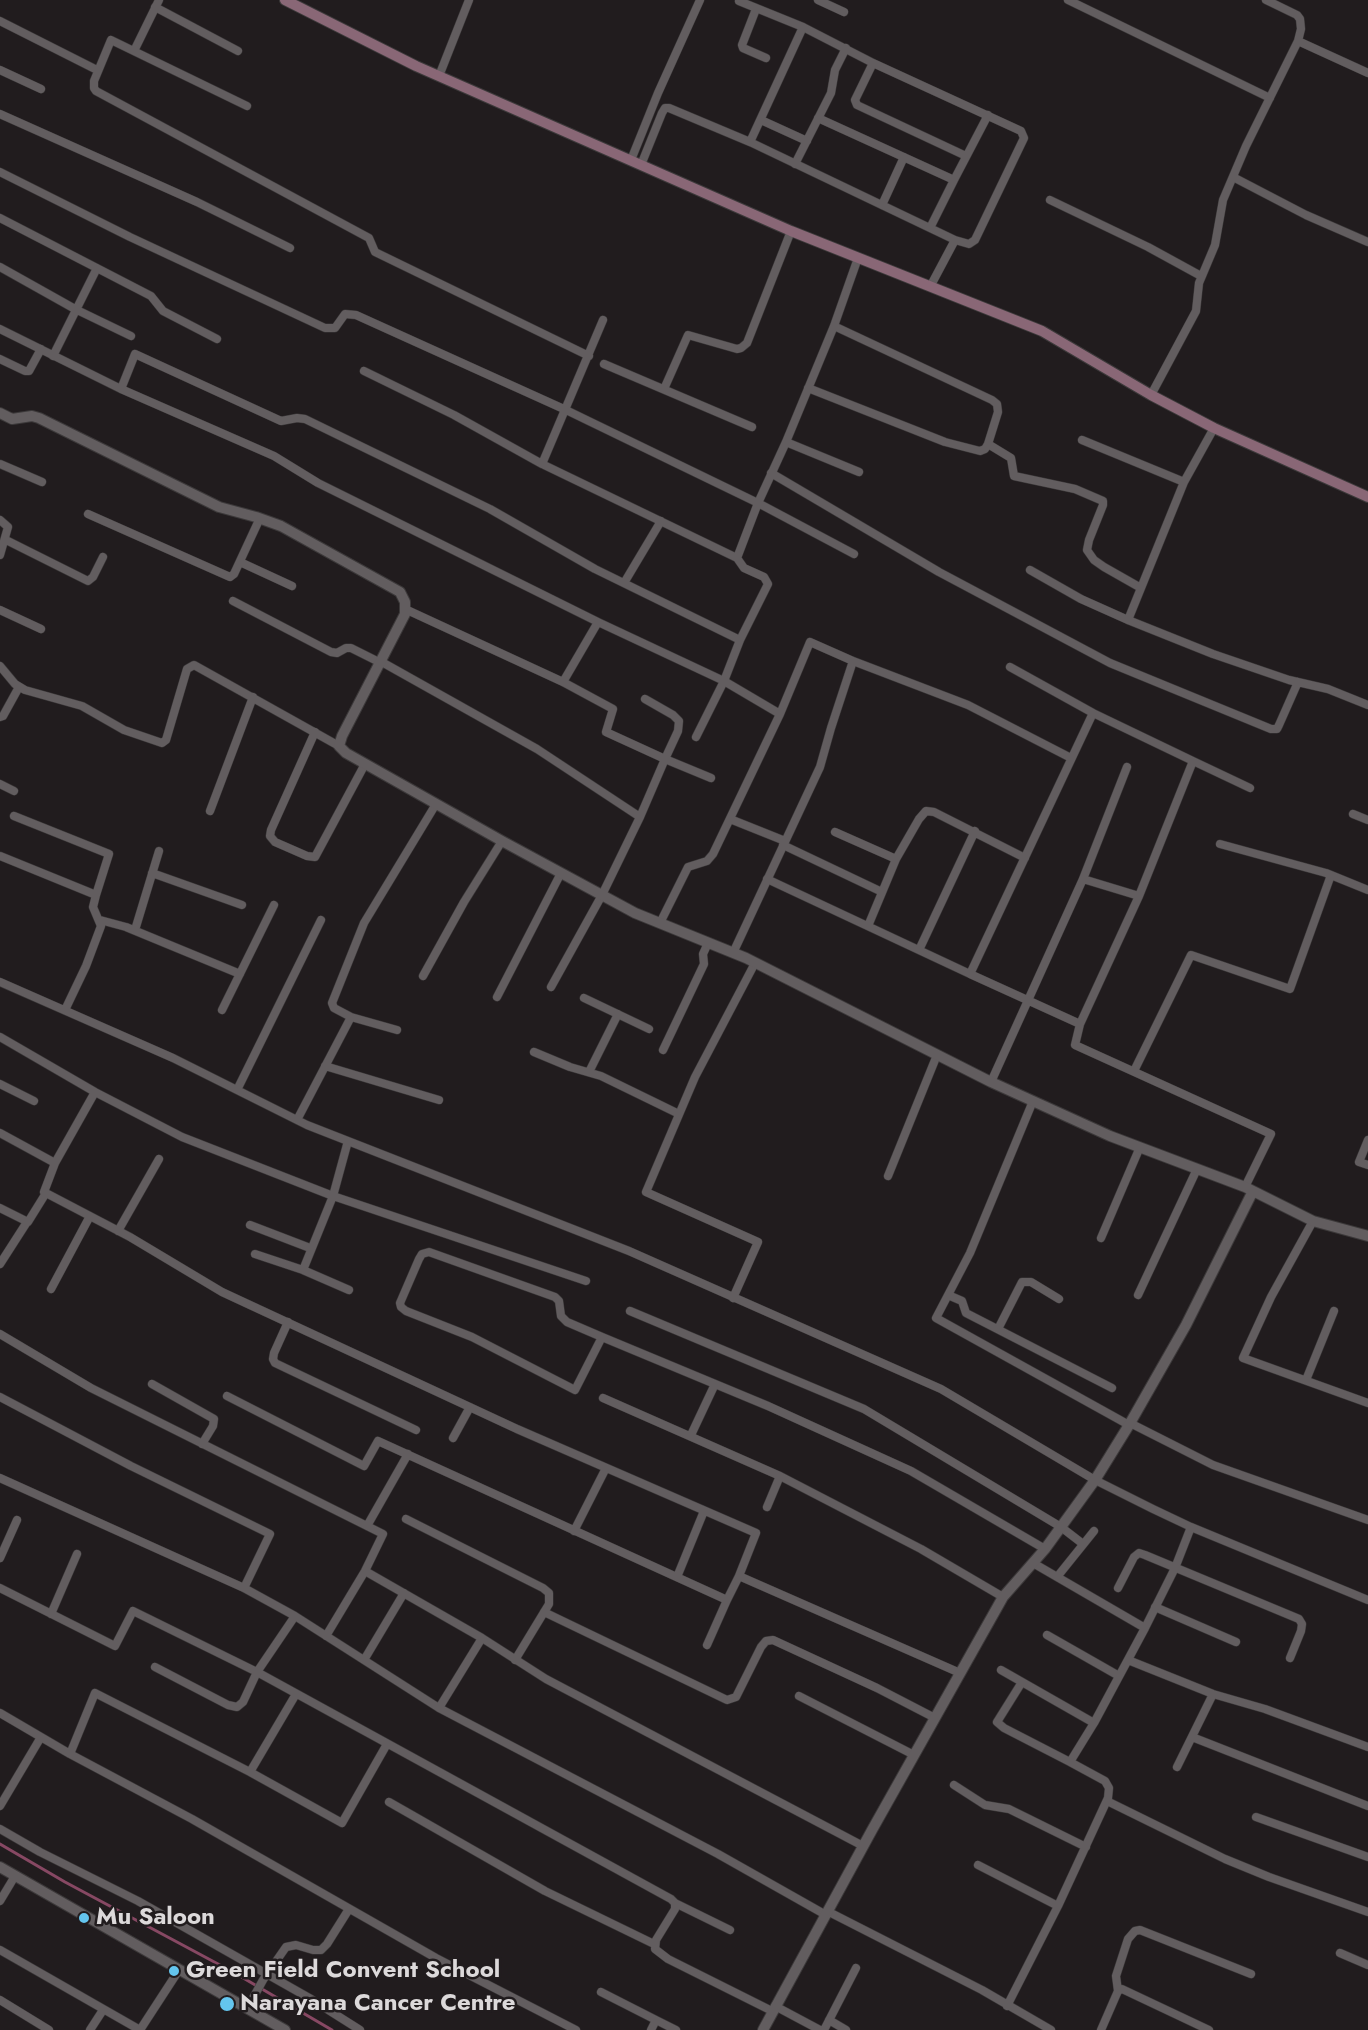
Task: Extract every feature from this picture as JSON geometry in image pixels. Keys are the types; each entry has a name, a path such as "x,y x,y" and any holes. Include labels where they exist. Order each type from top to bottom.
{"main road":[{"path":"285,0 405,61 791,231 1042,331 1151,395 1214,428 1368,496"}],"street":[{"path":"439,76 469,0"},
{"path":"636,162 700,0"},
{"path":"818,0 844,12"},
{"path":"1068,0 1270,98"},
{"path":"1151,395 1196,311 1201,276 1215,245 1221,208 1233,177 1298,41 1301,29 1300,19 1292,12 1266,0"},
{"path":"636,162 665,108 750,142 955,240 969,244 975,240 1024,138 1021,130 873,63 803,27 739,2"},
{"path":"134,51 157,3 238,51"},
{"path":"756,9 742,45 743,48 766,58"},
{"path":"0,21 98,70"},
{"path":"750,142 803,27"},
{"path":"247,106 111,40 93,85 96,91 369,238 375,252 589,356"},
{"path":"1298,41 1368,73"},
{"path":"795,164 831,93 835,70 846,48"},
{"path":"873,63 855,100 856,105 966,156"},
{"path":"0,70 41,89"},
{"path":"0,114 197,202 290,249"},
{"path":"930,228 988,115"},
{"path":"818,118 954,180"},
{"path":"760,120 807,141"},
{"path":"882,205 904,157"},
{"path":"0,172 130,237 316,324 332,329 345,314 357,315 566,410 758,503 854,555"},
{"path":"1233,177 1306,215 1368,242"},
{"path":"1050,200 1201,276"},
{"path":"0,218 151,296 160,309 217,339"},
{"path":"664,389 688,335 737,348 747,343 791,231"},
{"path":"930,287 955,240"},
{"path":"737,558 758,503 834,326 858,258"},
{"path":"0,267 75,309 131,336"},
{"path":"53,356 97,268"},
{"path":"542,464 603,320"},
{"path":"808,388 945,442 980,451 988,444 998,412 997,404 992,400 834,326"},
{"path":"0,329 121,389 274,456 318,483 723,681 780,714"},
{"path":"0,359 27,371 32,367 41,349"},
{"path":"121,389 135,354 281,421 305,419 490,509 595,569 740,640"},
{"path":"604,364 752,427"},
{"path":"364,371 454,415 542,464 737,558 744,567 764,577 768,584 696,737"},
{"path":"0,413 12,419 32,416 39,418 219,507 261,518 291,531 393,587 403,596 405,609 402,622 342,736 339,746"},
{"path":"1128,620 1184,483 1214,428"},
{"path":"1082,440 1184,483"},
{"path":"786,442 859,472"},
{"path":"988,444 1011,458 1014,476 1075,489 1103,501 1087,550 1094,560 1141,588"},
{"path":"0,464 42,482"},
{"path":"771,473 939,572 1110,663 1262,725 1278,728 1298,682"},
{"path":"88,514 228,576 234,574 261,518"},
{"path":"0,520 8,527 0,555"},
{"path":"624,583 661,521"},
{"path":"6,540 88,580 93,577 103,557"},
{"path":"240,562 292,586"},
{"path":"1030,570 1081,599 1213,654 1298,682 1328,689 1368,705"},
{"path":"233,601 331,652 337,653 351,648 380,662 537,749 640,817"},
{"path":"0,609 41,629"},
{"path":"405,609 562,682 613,709 606,732 711,778"},
{"path":"562,682 598,621"},
{"path":"660,923 686,871 692,865 710,859 780,714 810,642 853,662 968,705 1071,758"},
{"path":"733,953 820,768 853,662"},
{"path":"0,666 19,687 82,706 124,730 162,743 166,740 186,673 191,665 199,667 339,746 365,764 635,913 733,953 1033,1101 1140,1148 1249,1189 1313,1221 1368,1236"},
{"path":"1010,668 1093,713 1250,788"},
{"path":"0,717 3,716 19,687"},
{"path":"210,811 253,698"},
{"path":"551,987 602,895 678,731 679,721 673,715 645,699"},
{"path":"970,974 1093,713"},
{"path":"315,732 271,830 270,836 275,842 307,856 315,857 365,764"},
{"path":"763,2030 1003,1597 1045,1549 1095,1480 1186,1325 1249,1189 1271,1134 1075,1045 1080,1024 1139,896 1193,762"},
{"path":"991,1082 1083,879 1127,767"},
{"path":"0,784 14,791"},
{"path":"397,1030 351,1017 332,1005 364,924 436,804"},
{"path":"868,926 896,859 926,811 934,812 975,831 1025,858"},
{"path":"1353,814 1368,820"},
{"path":"14,816 109,854 93,907 101,926 86,966 65,1010"},
{"path":"730,819 882,892"},
{"path":"919,950 975,831"},
{"path":"835,832 896,859"},
{"path":"423,976 464,902 502,841"},
{"path":"1220,844 1331,875 1368,890"},
{"path":"135,930 159,851"},
{"path":"0,856 96,895"},
{"path":"152,873 242,905"},
{"path":"497,997 561,873"},
{"path":"1134,1071 1191,955 1290,989 1331,875"},
{"path":"767,879 1080,1024"},
{"path":"1083,879 1139,896"},
{"path":"222,1010 274,905"},
{"path":"100,920 135,930 240,974"},
{"path":"237,1090 321,920"},
{"path":"663,1050 704,964 703,954 708,943"},
{"path":"734,1298 758,1242 646,1192 695,1077 754,963"},
{"path":"0,982 173,1058 297,1120 629,1251 941,1389 1095,1480 1191,1527 1368,1600"},
{"path":"584,998 649,1029"},
{"path":"589,1072 618,1014"},
{"path":"297,1120 351,1017"},
{"path":"0,1037 95,1092 182,1137 333,1196 586,1281"},
{"path":"534,1052 589,1072 679,1114"},
{"path":"888,1176 937,1055"},
{"path":"325,1066 439,1100"},
{"path":"0,1084 34,1101"},
{"path":"0,1264 46,1193 44,1192 55,1163 95,1092"},
{"path":"1033,1101 970,1253 936,1318 1129,1424 1213,1465 1368,1520"},
{"path":"0,1133 55,1163"},
{"path":"303,1269 333,1196 348,1140"},
{"path":"1368,1140 1359,1162 1368,1165"},
{"path":"1101,1238 1140,1148"},
{"path":"118,1231 159,1158"},
{"path":"1138,1295 1197,1169"},
{"path":"46,1193 118,1231 222,1292 470,1407 756,1533 707,1645"},
{"path":"0,1208 27,1222"},
{"path":"51,1289 90,1216"},
{"path":"1313,1221 1271,1297 1243,1358 1368,1402"},
{"path":"250,1225 310,1248"},
{"path":"602,1337 575,1390 472,1337 406,1311 400,1303 419,1259 422,1254 429,1252 555,1297 559,1300 561,1316 567,1322 768,1406 911,1472 1045,1549"},
{"path":"255,1254 303,1269 349,1290"},
{"path":"998,1329 1022,1282 1031,1282 1059,1299"},
{"path":"948,1295 963,1301 966,1313 1112,1388"},
{"path":"630,1311 864,1409 1061,1527 1083,1544"},
{"path":"1306,1380 1334,1311"},
{"path":"288,1322 274,1353 275,1363 416,1430"},
{"path":"0,1334 91,1388 383,1534 365,1570 326,1636"},
{"path":"152,1384 212,1417 213,1426 202,1444"},
{"path":"691,1436 715,1384"},
{"path":"227,1396 364,1466 378,1441 727,1600"},
{"path":"0,1397 131,1466 270,1534 244,1588"},
{"path":"603,1398 780,1476 921,1549 1003,1597"},
{"path":"453,1438 470,1407"},
{"path":"367,1526 408,1454"},
{"path":"574,1531 606,1468"},
{"path":"767,1507 780,1476"},
{"path":"0,1478 244,1588 295,1616 439,1708 827,1913 982,1990 1051,2030"},
{"path":"677,1577 704,1511"},
{"path":"406,1518 547,1590 550,1601 515,1660"},
{"path":"0,1558 17,1520"},
{"path":"1070,1762 1094,1723 1145,1628 1175,1568 1191,1527"},
{"path":"1057,1577 1094,1531"},
{"path":"1118,1588 1134,1557 1139,1553 1299,1619 1302,1624 1301,1631 1290,1658"},
{"path":"51,1614 77,1554"},
{"path":"1033,1563 1145,1628"},
{"path":"365,1570 482,1638 546,1679 863,1846"},
{"path":"739,1576 960,1673"},
{"path":"0,1588 115,1646 133,1611 257,1672 675,1903 730,1930"},
{"path":"364,1660 404,1593"},
{"path":"1155,1607 1236,1642"},
{"path":"544,1612 727,1700 736,1696 761,1647 766,1641 773,1640 877,1688 935,1718"},
{"path":"155,1667 228,1706 237,1707 243,1702 257,1672 295,1616"},
{"path":"1047,1635 1119,1676"},
{"path":"439,1708 482,1638"},
{"path":"1128,1660 1213,1694 1265,1709 1368,1747"},
{"path":"1001,1670 1094,1723"},
{"path":"1007,2006 1086,1847 1107,1801 1109,1788 1105,1781 996,1722 1022,1682"},
{"path":"70,1754 95,1693 250,1772 342,1823 387,1744"},
{"path":"250,1772 296,1694"},
{"path":"1177,1767 1213,1694"},
{"path":"799,1696 914,1755"},
{"path":"0,1713 436,1958 576,2030"},
{"path":"0,1806 41,1737"},
{"path":"1192,1737 1368,1806"},
{"path":"954,1785 985,1804 1009,1809 1086,1847"},
{"path":"1107,1801 1225,1859 1299,1889 1368,1912"},
{"path":"389,1802 545,1892 654,1944 657,1952 668,1959 822,2030 856,1968"},
{"path":"1256,1817 1368,1857"},
{"path":"0,1830 138,1901 265,1977 360,2030"},
{"path":"978,1865 1058,1906"},
{"path":"0,1867 285,2030"},
{"path":"0,1901 15,1876"},
{"path":"654,1944 672,1914 675,1903"},
{"path":"247,2009 283,1951 289,1946 318,1951 324,1948 349,1909"},
{"path":"1101,2030 1118,1991 1116,1976 1128,1939 1135,1931 1140,1930 1251,1974"},
{"path":"0,1950 140,2030 179,1970"},
{"path":"1340,1953 1368,1965"},
{"path":"1118,1991 1124,1989 1209,2030"},
{"path":"601,1992 676,2030"},
{"path":"0,2000 49,2030"},
{"path":"90,2030 103,2010"},
{"path":"651,2030 656,2020"},
{"path":"829,2020 846,2030"}],"waterway":[{"path":"0,1844 65,1882 233,1972 332,2030"}],"place":[{"name":"Mu Saloon","path":"84,1918"},
{"name":"Green Field Convent School","path":"174,1971"},
{"name":"Narayana Cancer Centre","path":"227,2004"}]}
